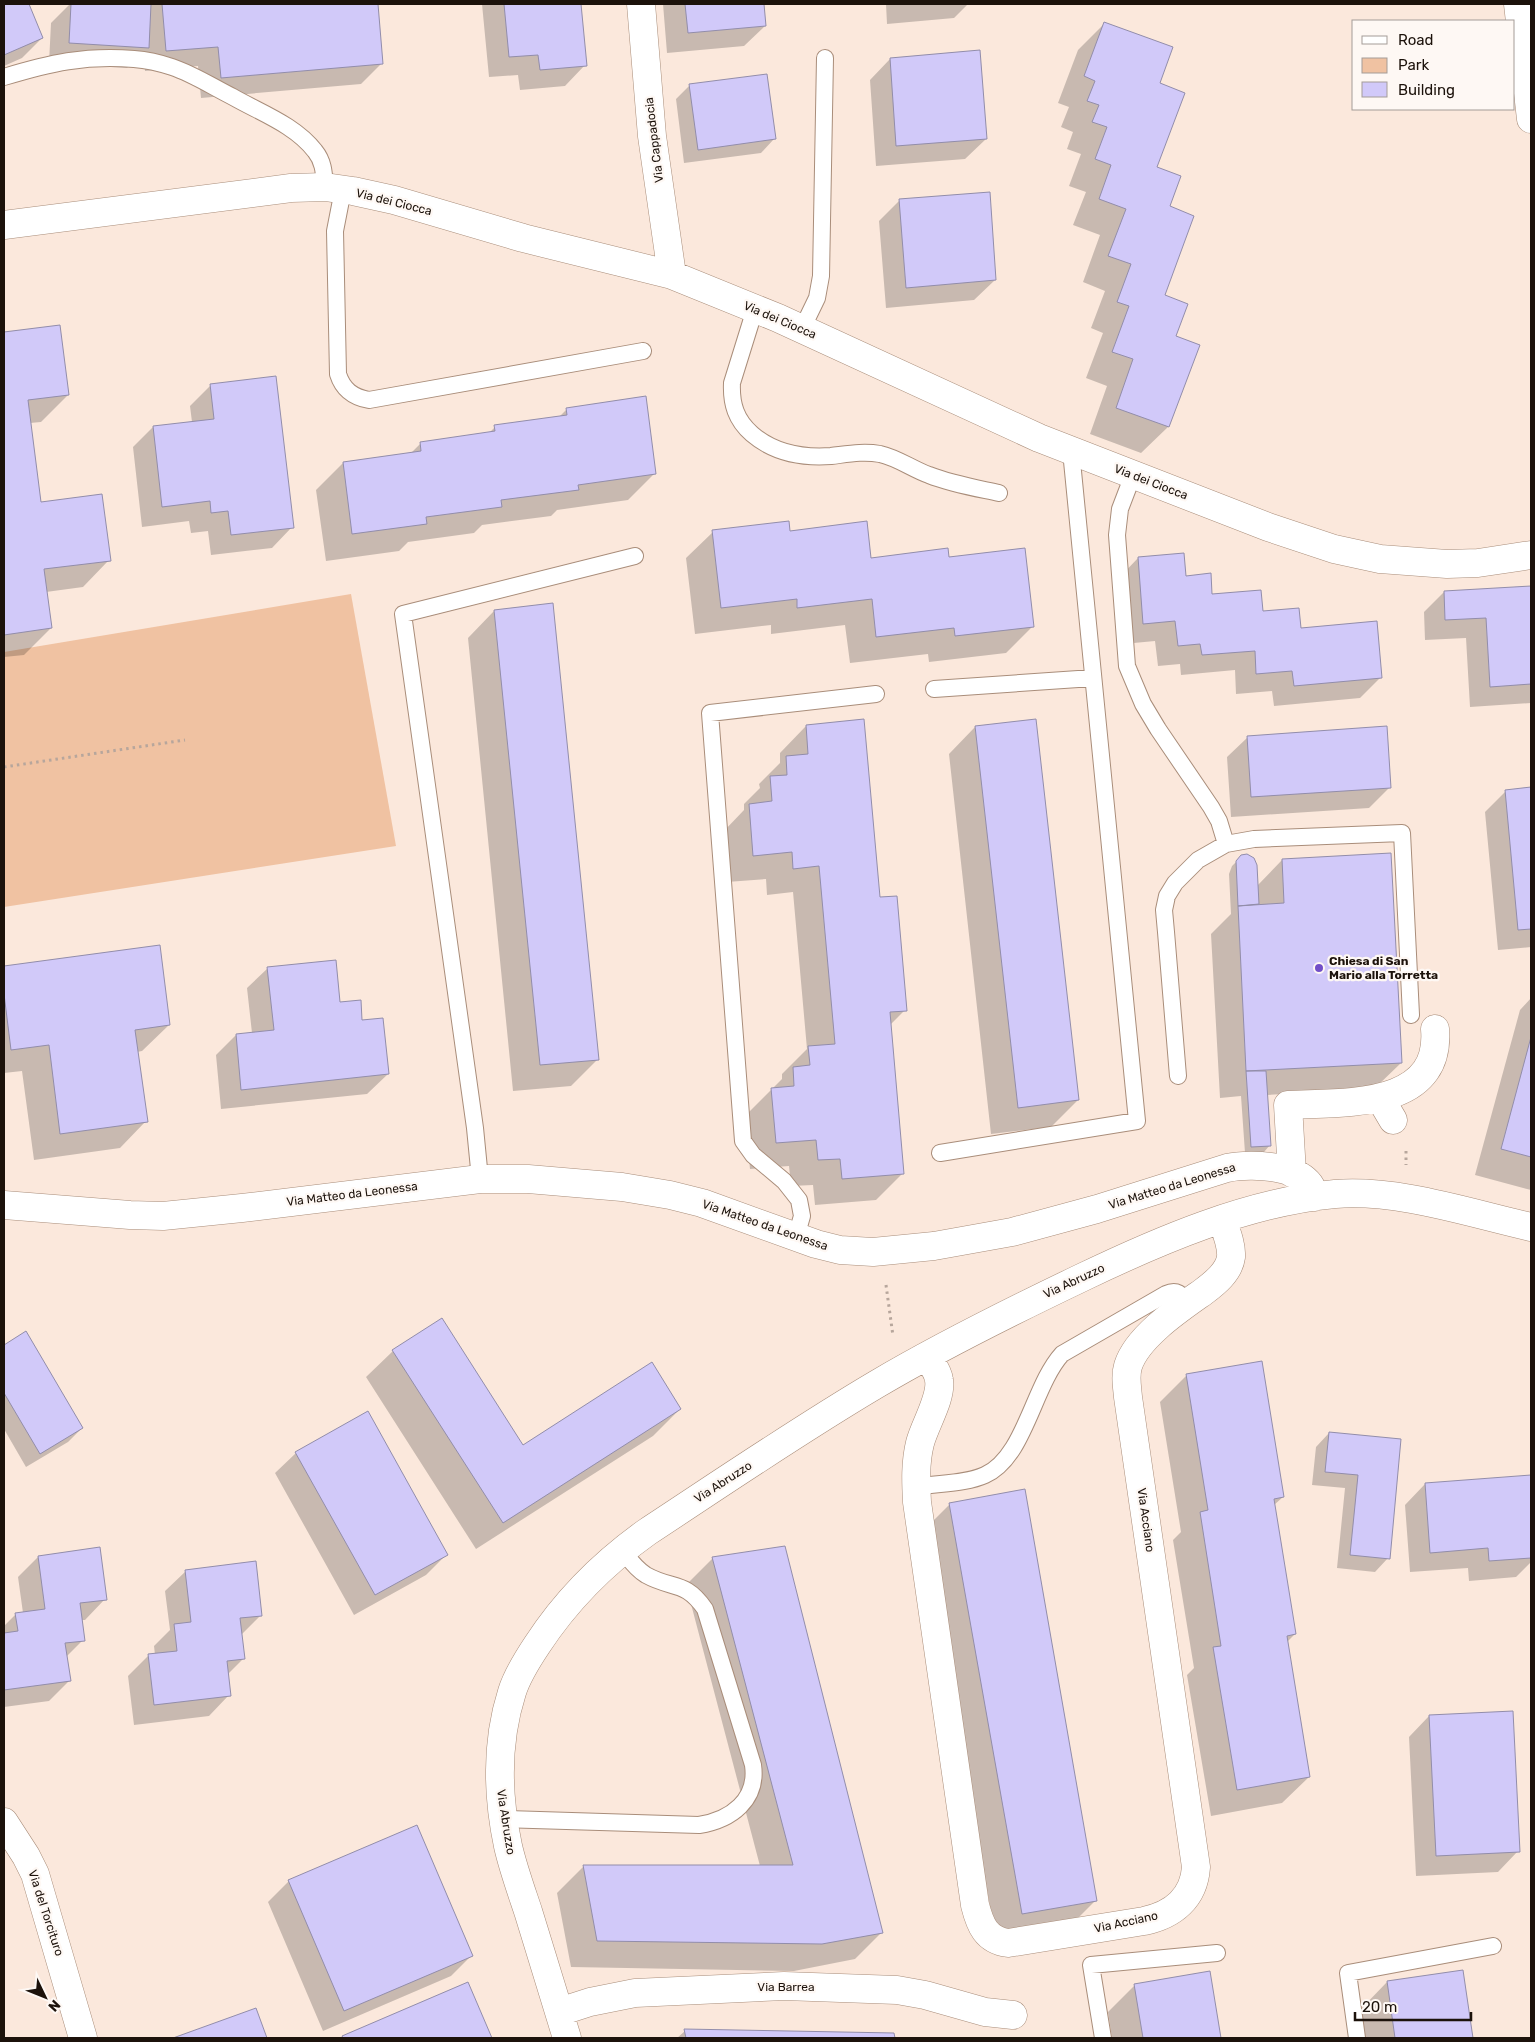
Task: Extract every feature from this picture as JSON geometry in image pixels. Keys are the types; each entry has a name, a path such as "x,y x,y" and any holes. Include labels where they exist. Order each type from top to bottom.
{"street":[{"name":"Via Cappadocia","path":"641,4 652,136 672,275"},
{"path":"1518,4 1531,119"},
{"name":"Via dei Ciocca","path":"4,226 291,188 334,188 394,200 523,238 672,275 802,329 1039,438 1133,475 1334,549 1380,559 1447,564 1478,563 1531,555"},
{"path":"1292,1173 1288,1105 1358,1101 1387,1109 1421,1077 1433,1055 1436,1043 1435,1029"},
{"name":"Via Matteo da Leonessa","path":"4,1205 163,1216 480,1179 538,1180 622,1187 670,1194 840,1250 882,1252 934,1246 1012,1232 1227,1168 1243,1165 1256,1165 1292,1173 1306,1181 1314,1193 1314,1197"},
{"path":"1314,1197 1353,1194 1404,1198 1531,1227"},
{"name":"Via Abruzzo","path":"567,2038 508,1847 500,1783 500,1751 504,1722 512,1690 527,1660 565,1606 586,1581 622,1550 647,1532 814,1423 918,1360 1041,1296 1115,1261 1179,1234 1274,1205 1314,1197"},
{"name":"Via Acciano","path":"918,1360 938,1376 939,1394 919,1446 918,1512 974,1895 977,1914 982,1928 993,1939 1000,1942 1018,1942 1144,1921 1170,1912 1190,1892 1196,1867 1128,1397 1127,1374 1132,1357 1147,1338 1215,1283 1228,1266 1231,1250 1222,1220"},
{"name":"Via del Torcituro","path":"4,1822 35,1874 84,2038"},
{"name":"Via Barrea","path":"559,2012 590,2002 635,1993 784,1986 897,1990 925,1995 985,2012 1013,2015"}],"lane":[{"path":"4,77 45,65 84,58 135,59 171,66 190,74 298,134 316,152 334,188 338,374 345,389 352,395 369,400 643,351"},
{"path":"802,329 817,298 821,276 825,58"},
{"path":"755,309 732,383 731,395 733,408 740,420 760,441 776,449 810,456 871,452 896,459 948,482 1000,493"},
{"path":"940,1153 1137,1121 1071,451"},
{"path":"1133,475 1120,509 1117,535 1127,666 1135,687 1153,720 1219,821 1226,844"},
{"path":"480,1179 475,1128 403,614 634,556"},
{"path":"934,689 1093,678"},
{"path":"796,1237 802,1216 799,1200 784,1181 753,1155 743,1141 710,713 876,694"},
{"path":"1178,1076 1166,932 1167,896 1185,871 1212,850 1226,844 1254,839 1402,833 1411,1015"},
{"path":"917,1486 974,1478 994,1470 1010,1452 1051,1368 1062,1354 1166,1294 1176,1292 1188,1303"},
{"path":"504,1819 699,1825 719,1821 728,1816 744,1802 751,1792 754,1774 753,1764 705,1609 693,1594 687,1590 644,1574 622,1550"},
{"path":"1357,2038 1348,1972 1493,1946"},
{"path":"1103,2038 1091,1965 1217,1953"}],"path":[{"path":"4,767 185,740"},
{"path":"882,1252 893,1339 918,1360"}],"green space":[{"path":"351,594 396,846 4,907 4,652"}],"building":[{"path":"4,4 29,4 43,38 4,55"},
{"path":"71,4 151,4 149,48 69,43"},
{"path":"162,4 378,4 383,64 221,78 218,47 166,51"},
{"path":"504,4 581,4 587,66 540,70 538,55 509,57"},
{"path":"685,4 764,4 766,26 688,33"},
{"path":"1104,22 1173,47 1160,83 1185,93 1157,167 1181,176 1170,206 1194,216 1165,295 1188,304 1176,336 1200,345 1169,427 1116,408 1133,359 1112,352 1129,306 1117,302 1131,264 1108,256 1126,209 1099,199 1111,165 1095,159 1107,127 1092,122 1099,105 1087,101 1095,81 1084,76"},
{"path":"980,50 987,139 896,146 890,58"},
{"path":"767,74 776,139 698,150 689,84"},
{"path":"990,192 996,280 906,288 899,199"},
{"path":"60,325 69,395 28,400 41,502 102,494 111,561 44,569 52,628 4,635 4,332"},
{"path":"276,376 294,528 231,535 228,511 211,513 210,501 162,507 153,426 214,419 210,384"},
{"path":"646,396 656,474 578,485 579,490 501,500 502,507 426,517 427,524 352,534 343,462 421,451 420,442 495,431 494,425 567,415 566,408"},
{"path":"789,521 790,531 867,521 871,558 948,548 949,557 1025,548 1034,627 955,636 954,628 876,637 872,599 797,608 797,599 721,608 712,530"},
{"path":"1184,553 1186,576 1211,573 1212,594 1261,590 1263,611 1299,608 1301,628 1377,621 1382,678 1294,686 1292,671 1256,674 1255,651 1202,655 1200,644 1178,646 1175,621 1143,624 1138,557"},
{"path":"1531,586 1531,684 1490,687 1486,618 1445,620 1444,591"},
{"path":"553,603 599,1060 540,1065 494,610"},
{"path":"864,719 880,897 897,896 907,1011 890,1012 904,1174 842,1179 840,1159 818,1160 816,1140 776,1143 771,1088 794,1086 793,1067 810,1065 808,1046 835,1044 819,866 793,869 792,852 753,856 749,804 772,801 770,776 787,775 786,756 808,754 806,725"},
{"path":"1036,719 1079,1100 1018,1108 975,726"},
{"path":"1387,726 1391,788 1251,797 1247,736"},
{"path":"1531,787 1531,929 1518,930 1505,790"},
{"name":"Chiesa di San Mario alla Torretta","path":"1391,853 1402,1063 1246,1071 1238,906 1284,903 1282,859"},
{"path":"1247,854 1254,858 1257,865 1259,904 1238,906 1236,861 1241,855"},
{"path":"160,945 170,1025 135,1030 148,1122 60,1134 49,1045 11,1050 4,994 4,966"},
{"path":"336,960 340,1002 361,1000 362,1020 383,1018 389,1074 241,1090 236,1034 274,1030 267,967"},
{"path":"1531,1037 1531,1157 1501,1149"},
{"path":"1246,1071 1266,1071 1271,1146 1251,1147"},
{"path":"442,1318 523,1445 652,1362 681,1409 503,1523 392,1350"},
{"path":"26,1331 83,1428 40,1454 4,1393 4,1345"},
{"path":"1262,1361 1284,1497 1274,1499 1296,1634 1287,1636 1310,1777 1237,1790 1213,1647 1221,1646 1200,1512 1208,1510 1186,1374"},
{"path":"368,1411 448,1555 375,1595 295,1452"},
{"path":"1329,1432 1401,1439 1390,1559 1350,1555 1358,1475 1325,1472"},
{"path":"1531,1475 1531,1558 1489,1561 1488,1548 1430,1553 1425,1483"},
{"path":"1025,1489 1097,1901 1022,1914 949,1503"},
{"path":"785,1546 883,1933 822,1944 597,1941 583,1865 793,1865 712,1557"},
{"path":"100,1547 107,1600 80,1603 85,1641 65,1643 71,1681 4,1690 4,1633 18,1631 15,1613 45,1609 38,1556"},
{"path":"256,1561 262,1616 240,1618 245,1659 227,1661 231,1696 154,1705 148,1654 177,1651 174,1624 191,1622 185,1570"},
{"path":"1513,1711 1520,1852 1436,1856 1429,1715"},
{"path":"417,1825 473,1956 344,2011 288,1880"},
{"path":"1463,1970 1473,2038 1395,2038 1387,1981"},
{"path":"1210,1971 1221,2038 1143,2038 1134,1984"},
{"path":"468,1982 492,2038 343,2038 342,2036"},
{"path":"256,2008 267,2038 173,2038"},
{"path":"684,2029 894,2033 895,2038 686,2038"}],"place":[{"name":"Chiesa di San Mario alla Torretta","path":"1319,968"}]}
